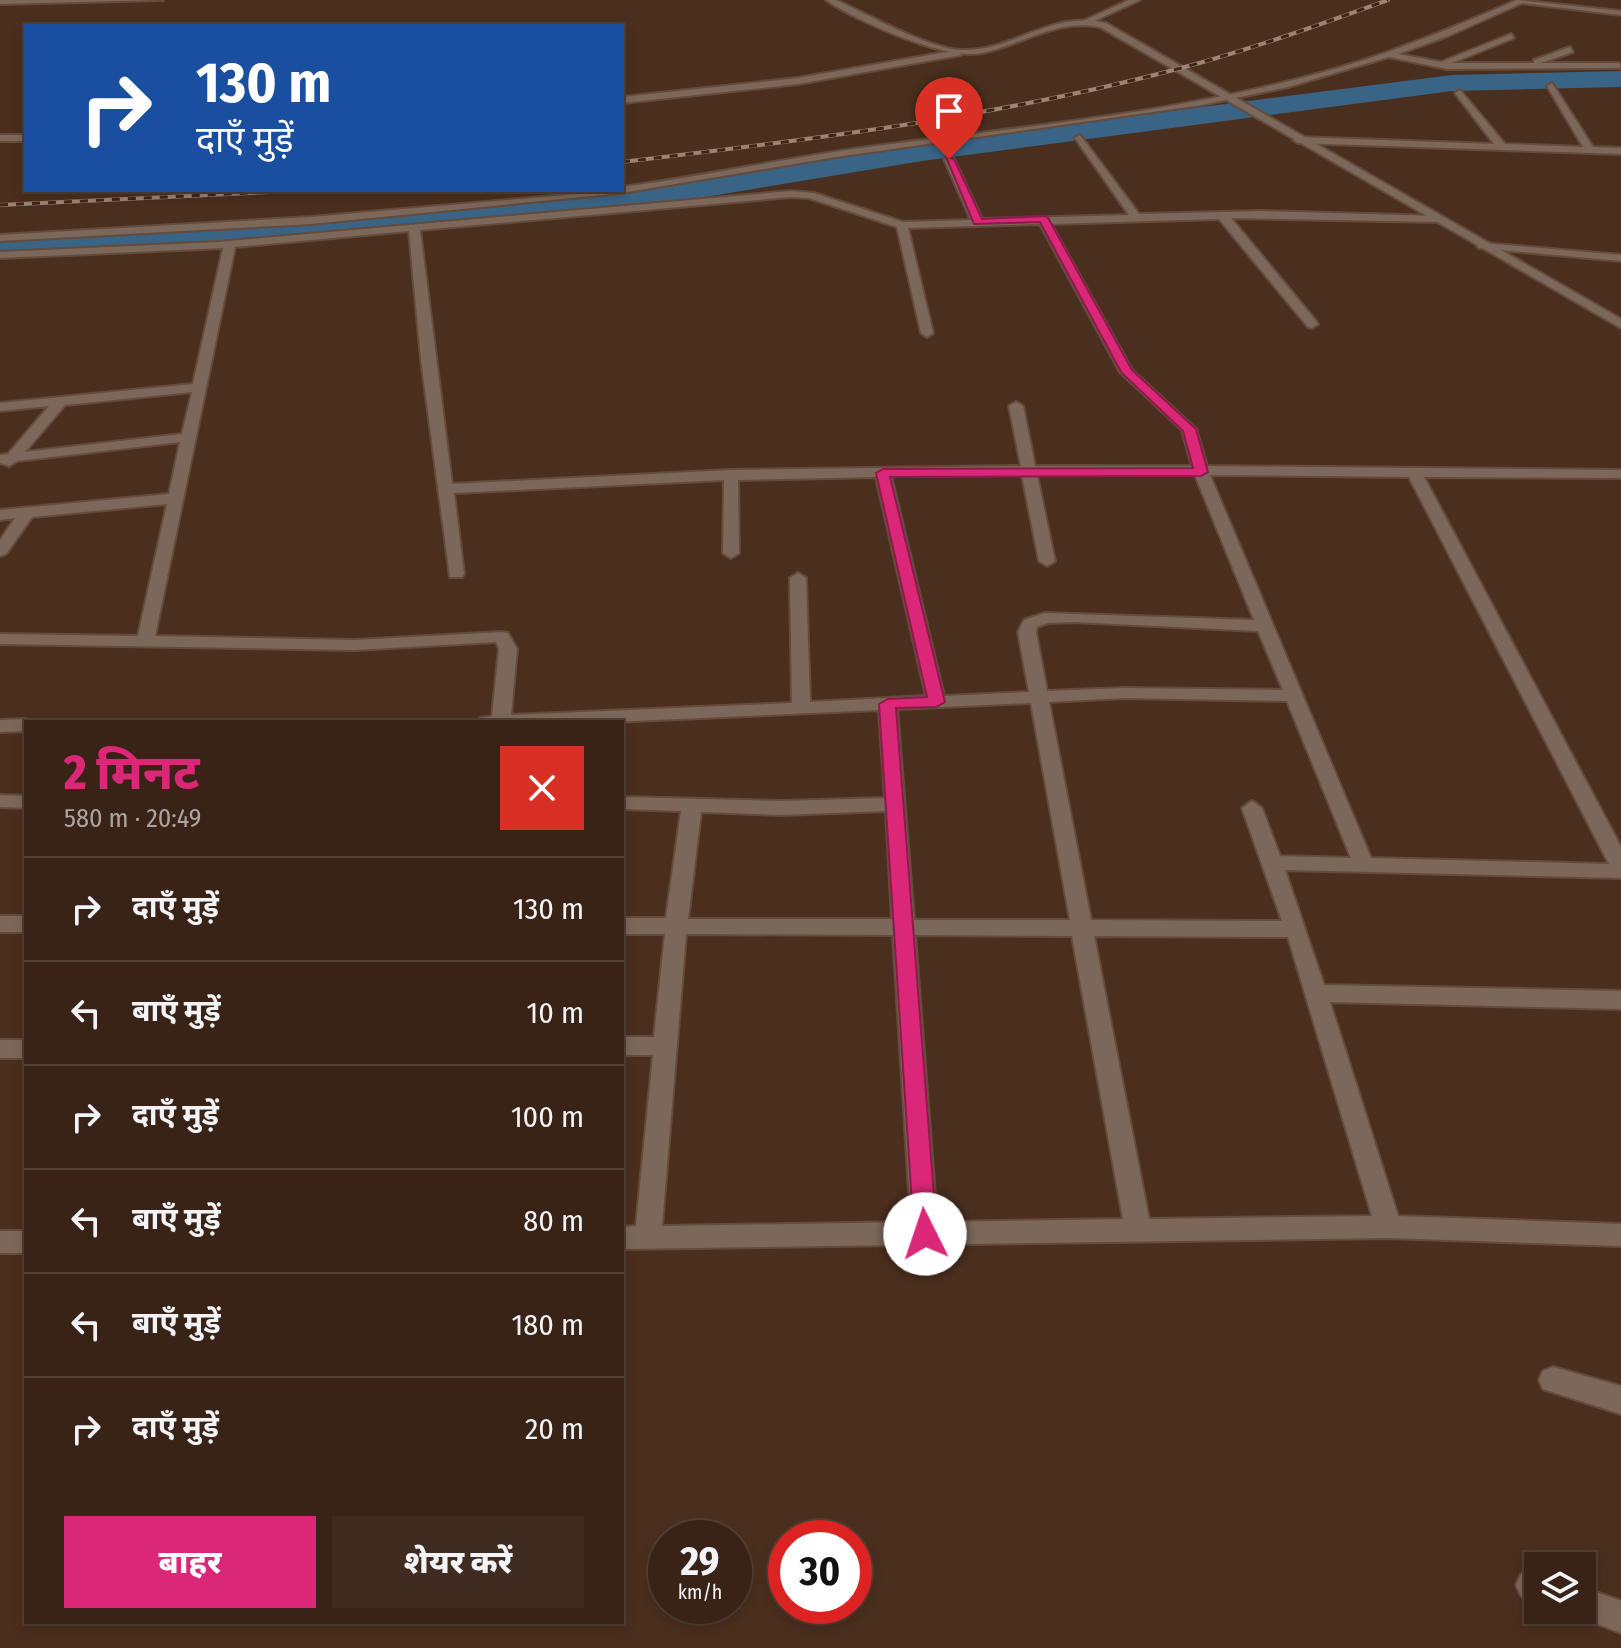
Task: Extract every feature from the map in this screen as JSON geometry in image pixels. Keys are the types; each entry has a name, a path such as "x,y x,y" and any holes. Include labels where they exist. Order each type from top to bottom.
{"street":[{"path":"830,0 958,53"},
{"path":"624,100 798,81 998,47 1069,23 1087,21 1136,0"},
{"path":"624,190 849,152 1231,102 1391,55 1522,1 1621,13"},
{"path":"1087,21 1103,25 1255,116 1621,324"},
{"path":"1438,66 1511,36"},
{"path":"1522,68 1570,50"},
{"path":"1391,55 1438,66 1619,66"},
{"path":"1552,86 1589,149"},
{"path":"1460,93 1501,146"},
{"path":"0,138 24,138"},
{"path":"1080,138 1135,216"},
{"path":"1298,140 1621,151"},
{"path":"949,159 978,222"},
{"path":"678,183 691,201"},
{"path":"0,238 285,224 604,192"},
{"path":"0,255 230,244 691,201 802,194 902,225 1222,215 1437,219"},
{"path":"528,201 532,217"},
{"path":"1222,215 1312,324"},
{"path":"1043,219 1127,372 1189,429 1201,472 1364,865"},
{"path":"285,224 286,239"},
{"path":"902,225 927,333"},
{"path":"414,229 420,318 447,489 456,574"},
{"path":"145,642 230,244"},
{"path":"1483,246 1621,258"},
{"path":"0,407 201,387"},
{"path":"0,473 6,458 61,401"},
{"path":"1016,406 1047,561"},
{"path":"6,458 191,437"},
{"path":"447,489 731,474 1029,471 1621,474"},
{"path":"883,473 936,702"},
{"path":"1272,863 1621,868 1414,473"},
{"path":"731,474 731,553"},
{"path":"0,515 178,498"},
{"path":"0,551 27,512"},
{"path":"798,578 801,708"},
{"path":"1138,1231 1027,632 1030,624 1045,618 1171,620 1265,626"},
{"path":"0,639 355,645 502,637 508,649 501,720"},
{"path":"544,720 1152,693 1294,696"},
{"path":"888,704 925,1234"},
{"path":"0,726 24,725"},
{"path":"0,801 24,802"},
{"path":"624,803 781,808 895,804"},
{"path":"692,806 665,1046 635,1238 1388,1227 1621,1235"},
{"path":"1252,808 1296,929 1388,1227"},
{"path":"0,924 24,924"},
{"path":"624,926 1296,929"},
{"path":"1316,993 1621,1000"},
{"path":"624,1046 665,1046"},
{"path":"0,1049 24,1049"},
{"path":"0,1242 24,1241"},
{"path":"1553,1380 1621,1400"},
{"path":"1596,1608 1621,1617"}],"lane":[{"path":"0,2 160,0"}],"waterway":[{"path":"0,246 375,225 639,198 922,152 1452,83 1621,79"}],"railway":[{"path":"624,162 842,134 1060,97 1227,55 1388,0"},
{"path":"0,205 270,192"}],"route":[{"path":"925,1234 888,704 936,702 883,473 1201,472 1189,429 1127,372 1043,219 978,222 949,159"}]}
